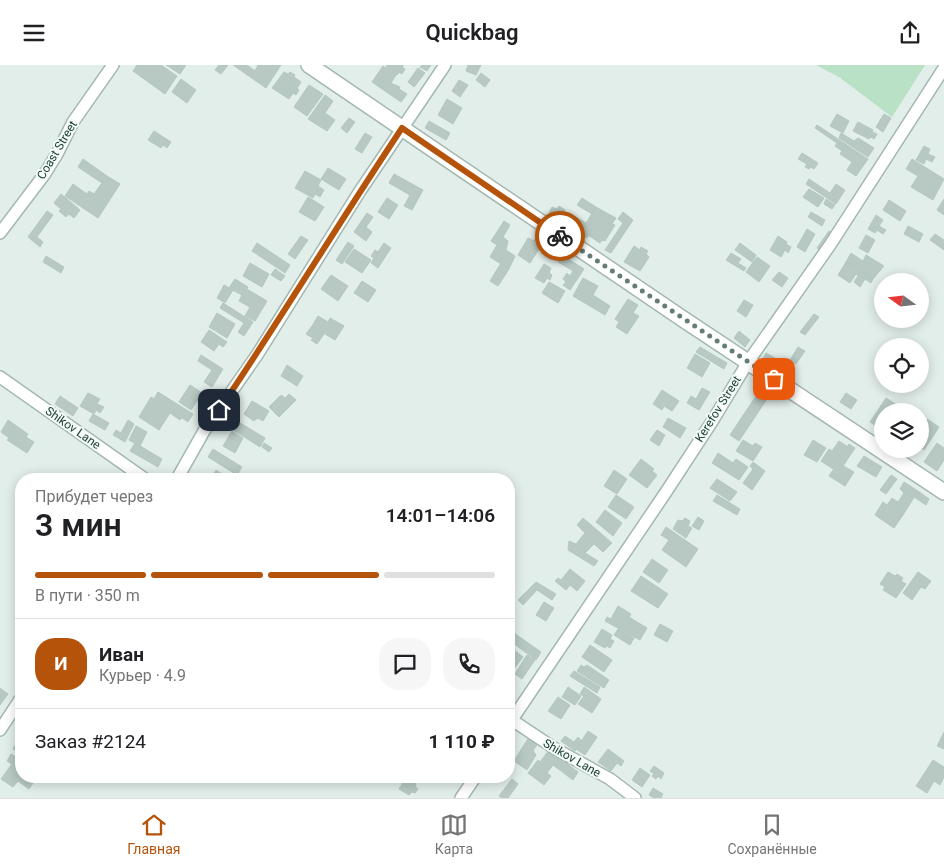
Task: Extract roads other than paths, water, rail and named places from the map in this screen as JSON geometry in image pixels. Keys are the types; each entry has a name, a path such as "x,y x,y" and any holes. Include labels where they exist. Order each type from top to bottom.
{"street":[{"name":"Coast Street","path":"0,233 44,175 73,122 113,65"},
{"path":"309,65 944,492"},
{"path":"180,473 204,431 257,355 360,191 445,65"},
{"name":"Kerefov Street","path":"515,714 666,492 748,362 830,245 944,68"},
{"name":"Shikov Lane","path":"0,377 136,473"},
{"path":"0,730 15,707"},
{"name":"Shikov Lane","path":"515,724 610,779 635,798"},
{"path":"462,798 472,783"}]}
